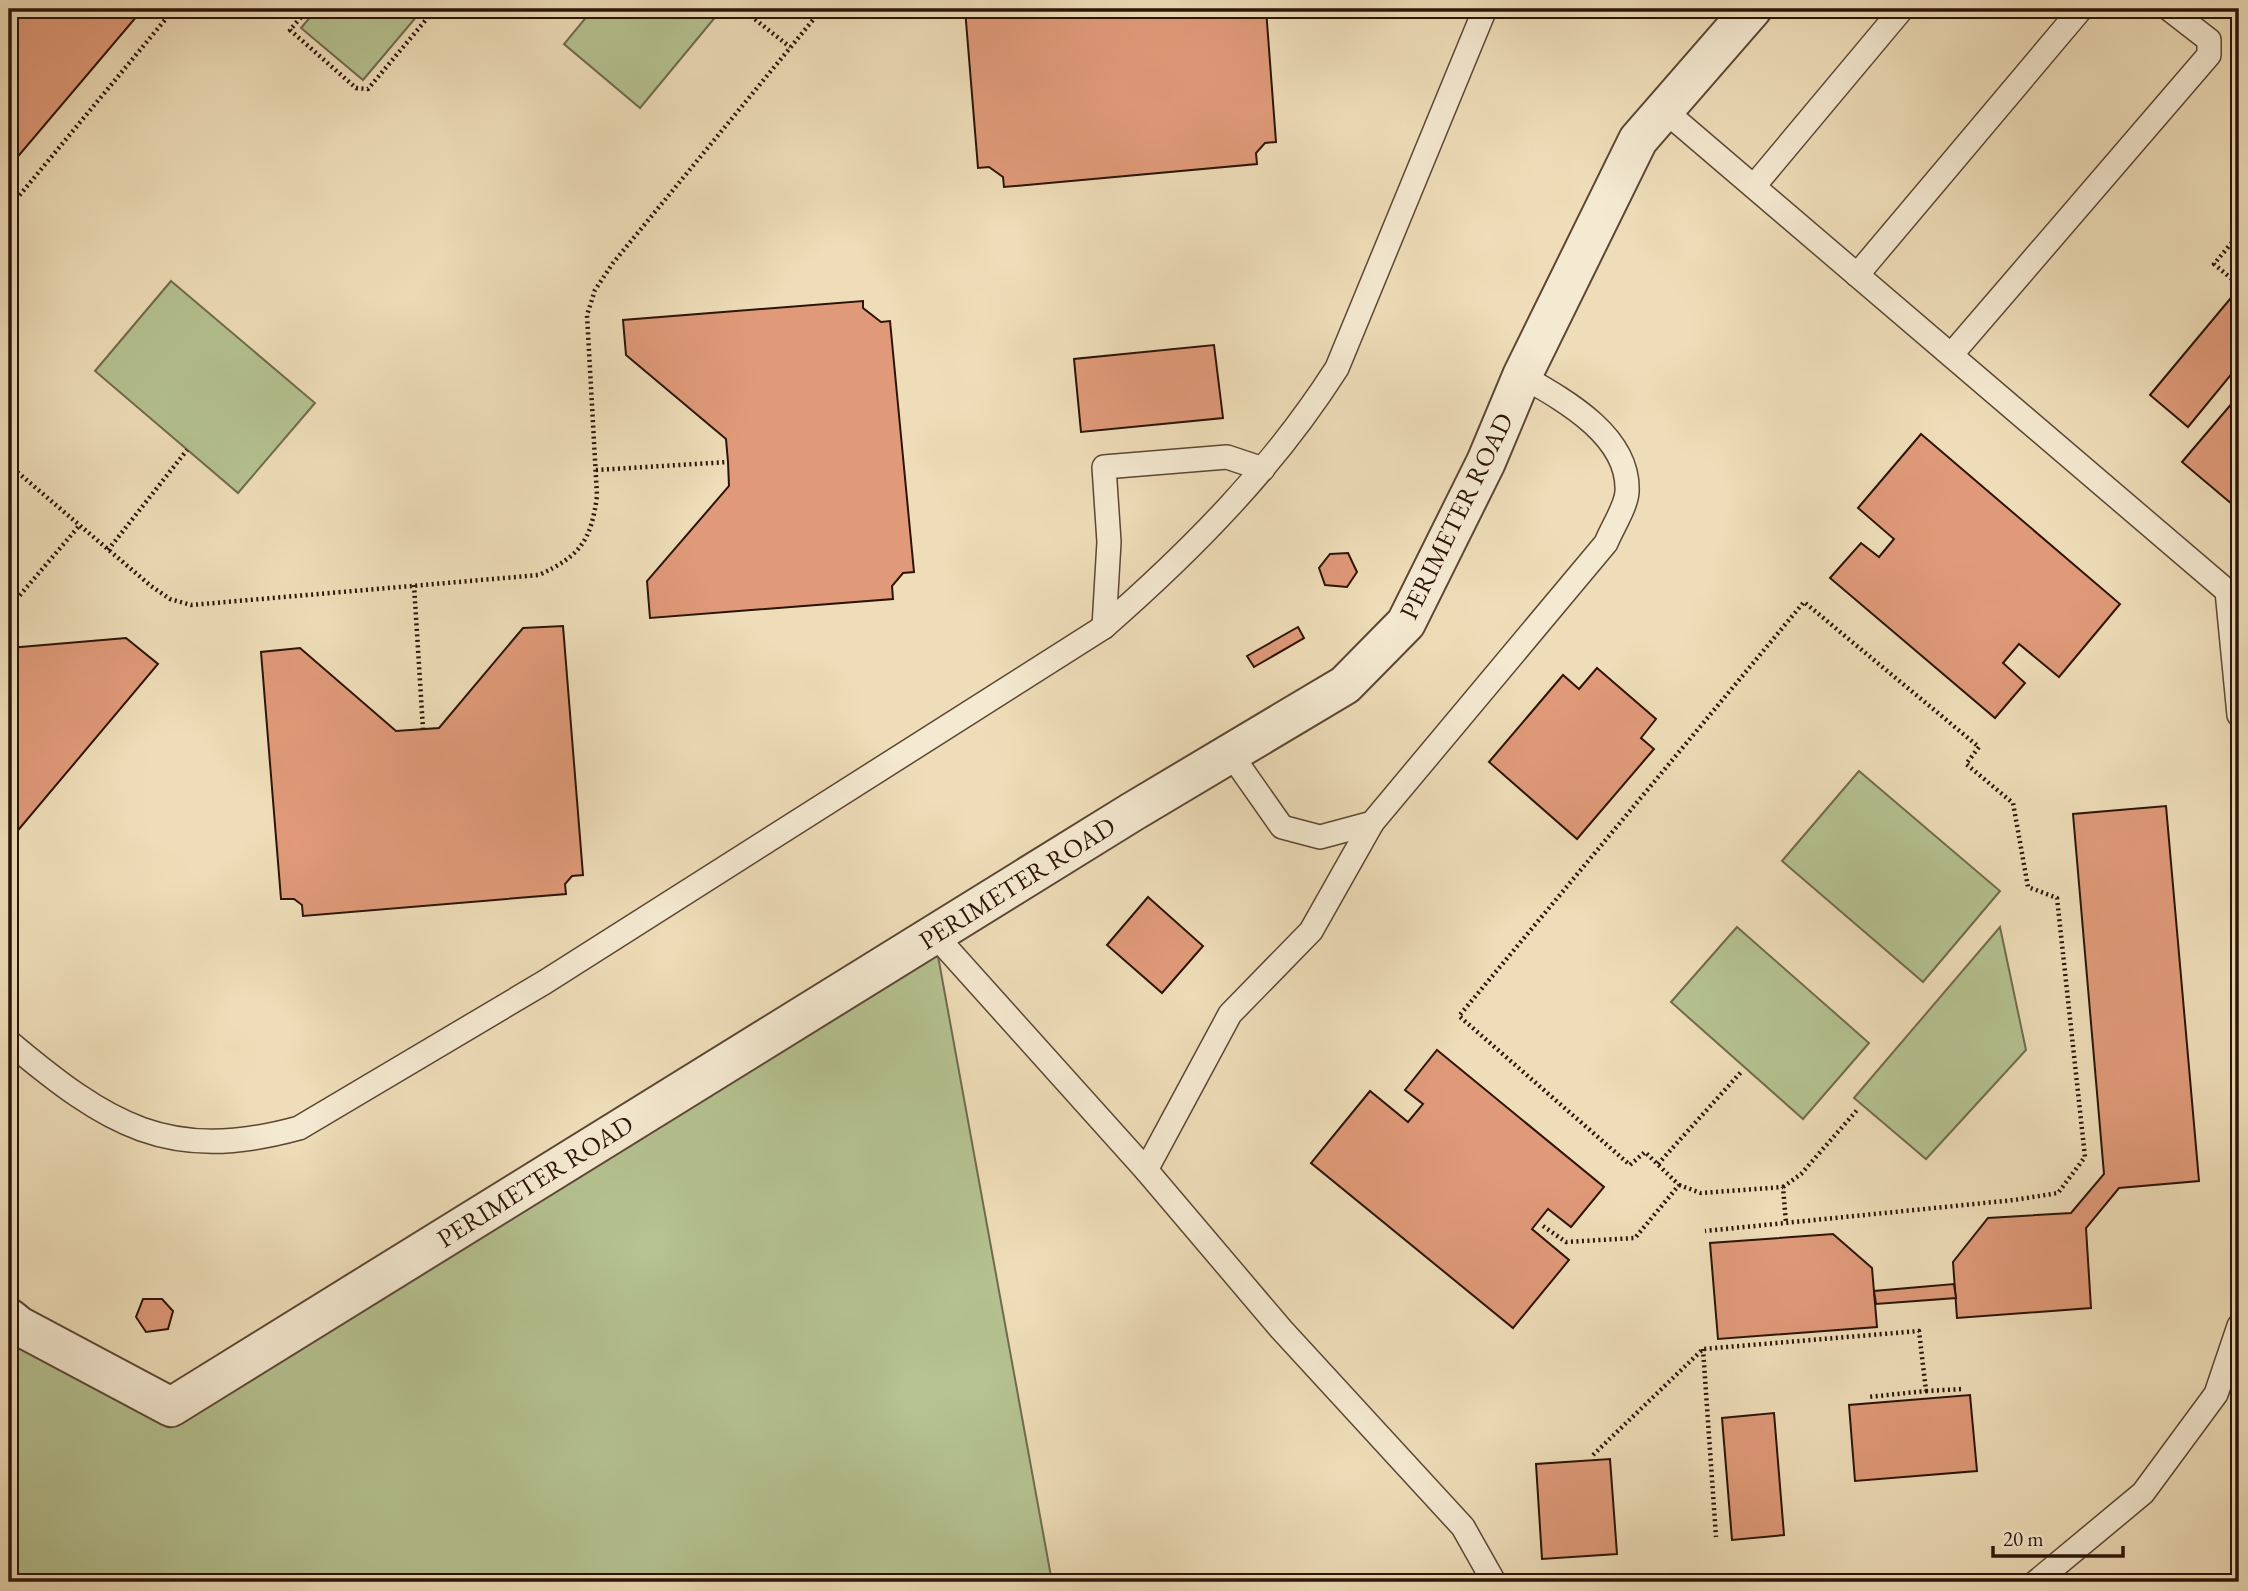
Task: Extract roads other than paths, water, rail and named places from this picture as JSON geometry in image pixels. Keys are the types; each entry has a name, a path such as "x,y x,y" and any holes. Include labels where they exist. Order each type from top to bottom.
{"street":[{"name":"PERIMETER ROAD","path":"9,1318 19,1326 171,1406 934,934 1345,685 1406,623 1486,462 1522,376 1638,140 1752,9"}],"lane":[{"path":"9,1042 74,1096 124,1125 172,1139 212,1143 256,1140 299,1128 545,982 1104,627 1183,558 1305,418 1337,368 1485,9"},
{"path":"1754,186 1902,9"},
{"path":"1857,275 2081,9"},
{"path":"1951,355 2210,55 2209,40 2169,9"},
{"path":"1664,110 1951,355 2233,589 2239,715"},
{"path":"1146,1170 1230,1014 1311,931 1372,823 1606,542 1627,493 1618,450 1573,407 1522,376"},
{"path":"1104,627 1109,542 1104,467 1227,457 1263,469"},
{"path":"1230,753 1282,827 1320,837 1372,823"},
{"path":"934,934 1146,1170 1281,1329 1463,1528 1494,1582"},
{"path":"2036,1582 2143,1493 2216,1394 2239,1326"}]}
